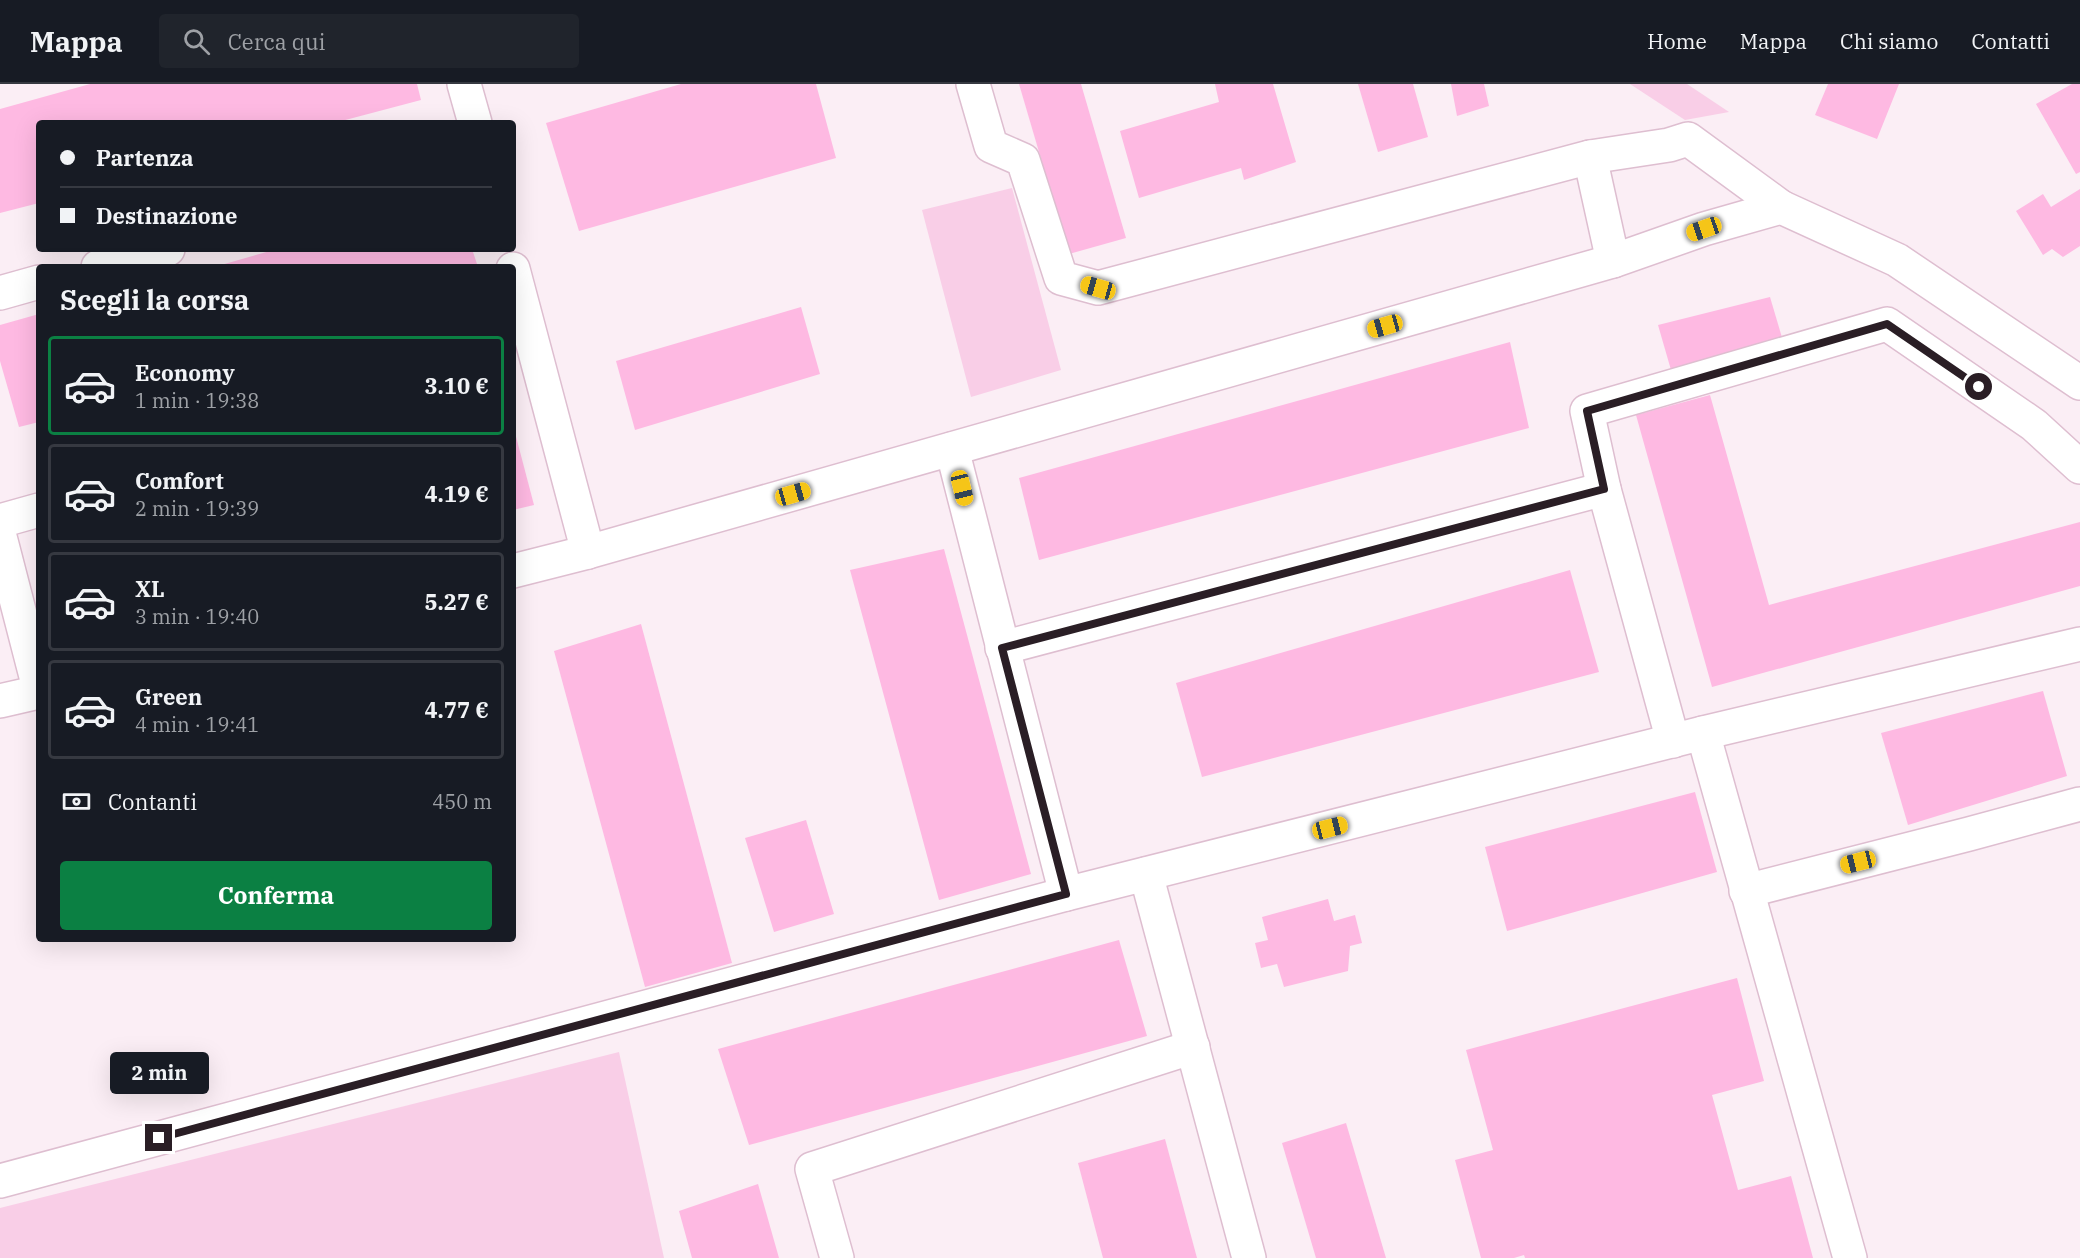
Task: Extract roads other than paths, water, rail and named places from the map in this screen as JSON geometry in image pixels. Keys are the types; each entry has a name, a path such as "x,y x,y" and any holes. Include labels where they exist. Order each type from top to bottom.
{"lane":[{"path":"464,84 473,120"},
{"path":"973,84 991,146 1023,160 1061,278 1098,288 1590,157 1669,145 1688,139 1781,207 1897,260 2080,383"},
{"path":"1590,157 1613,261"},
{"path":"516,570 588,552 1613,261 1704,229 1781,207"},
{"path":"110,264 156,252"},
{"path":"0,293 36,283"},
{"path":"516,291 525,361 588,552"},
{"path":"1850,1258 1746,891 1688,737 1604,489 1587,411 1887,324 2034,425 2080,467"},
{"path":"952,449 1066,894"},
{"path":"1002,648 1604,489"},
{"path":"0,521 36,511"},
{"path":"0,537 36,678"},
{"path":"0,1181 1066,894 1688,737 2080,644"},
{"path":"0,701 36,691"},
{"path":"1746,891 2080,804"},
{"path":"1146,874 1249,1258"},
{"path":"837,1258 812,1168 1193,1047"}]}
